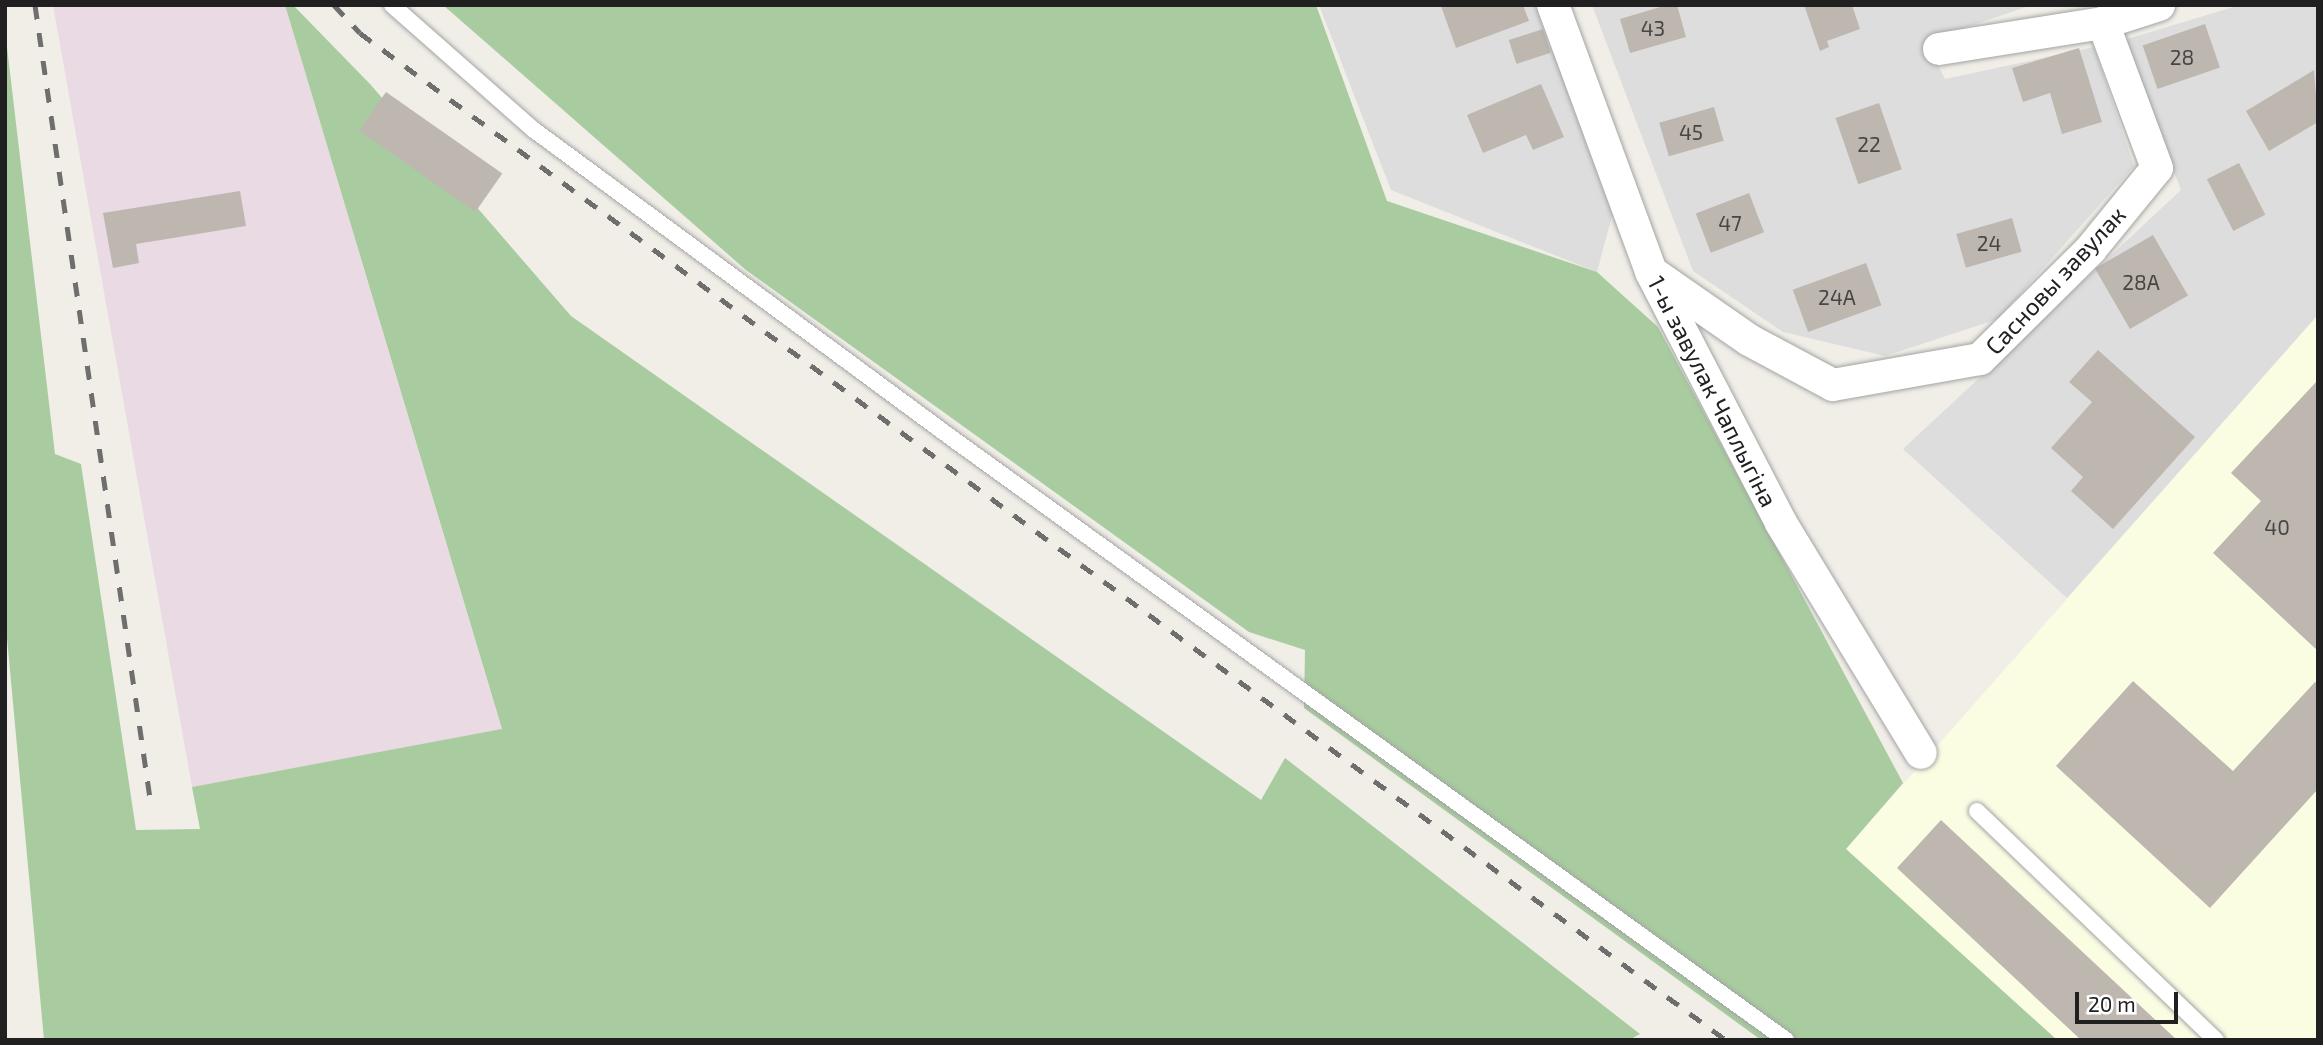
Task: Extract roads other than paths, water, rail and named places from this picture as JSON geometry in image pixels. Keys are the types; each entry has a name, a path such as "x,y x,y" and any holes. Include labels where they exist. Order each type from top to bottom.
{"street":[{"name":"1-ы завулак Чаплыгіна","path":"1553,5 1651,272 1781,523 1921,753"},
{"path":"1939,49 2103,23 2159,5"},
{"name":"Сасновы завулак","path":"1651,272 1748,340 1833,385 1980,359 2091,249 2157,168 2103,23"}],"lane":[{"path":"393,5 556,147 953,439 1786,1040"},
{"path":"1977,811 2216,1040"}],"railway":[{"path":"35,5 150,798"},
{"path":"334,5 360,33 1726,1040"}]}
